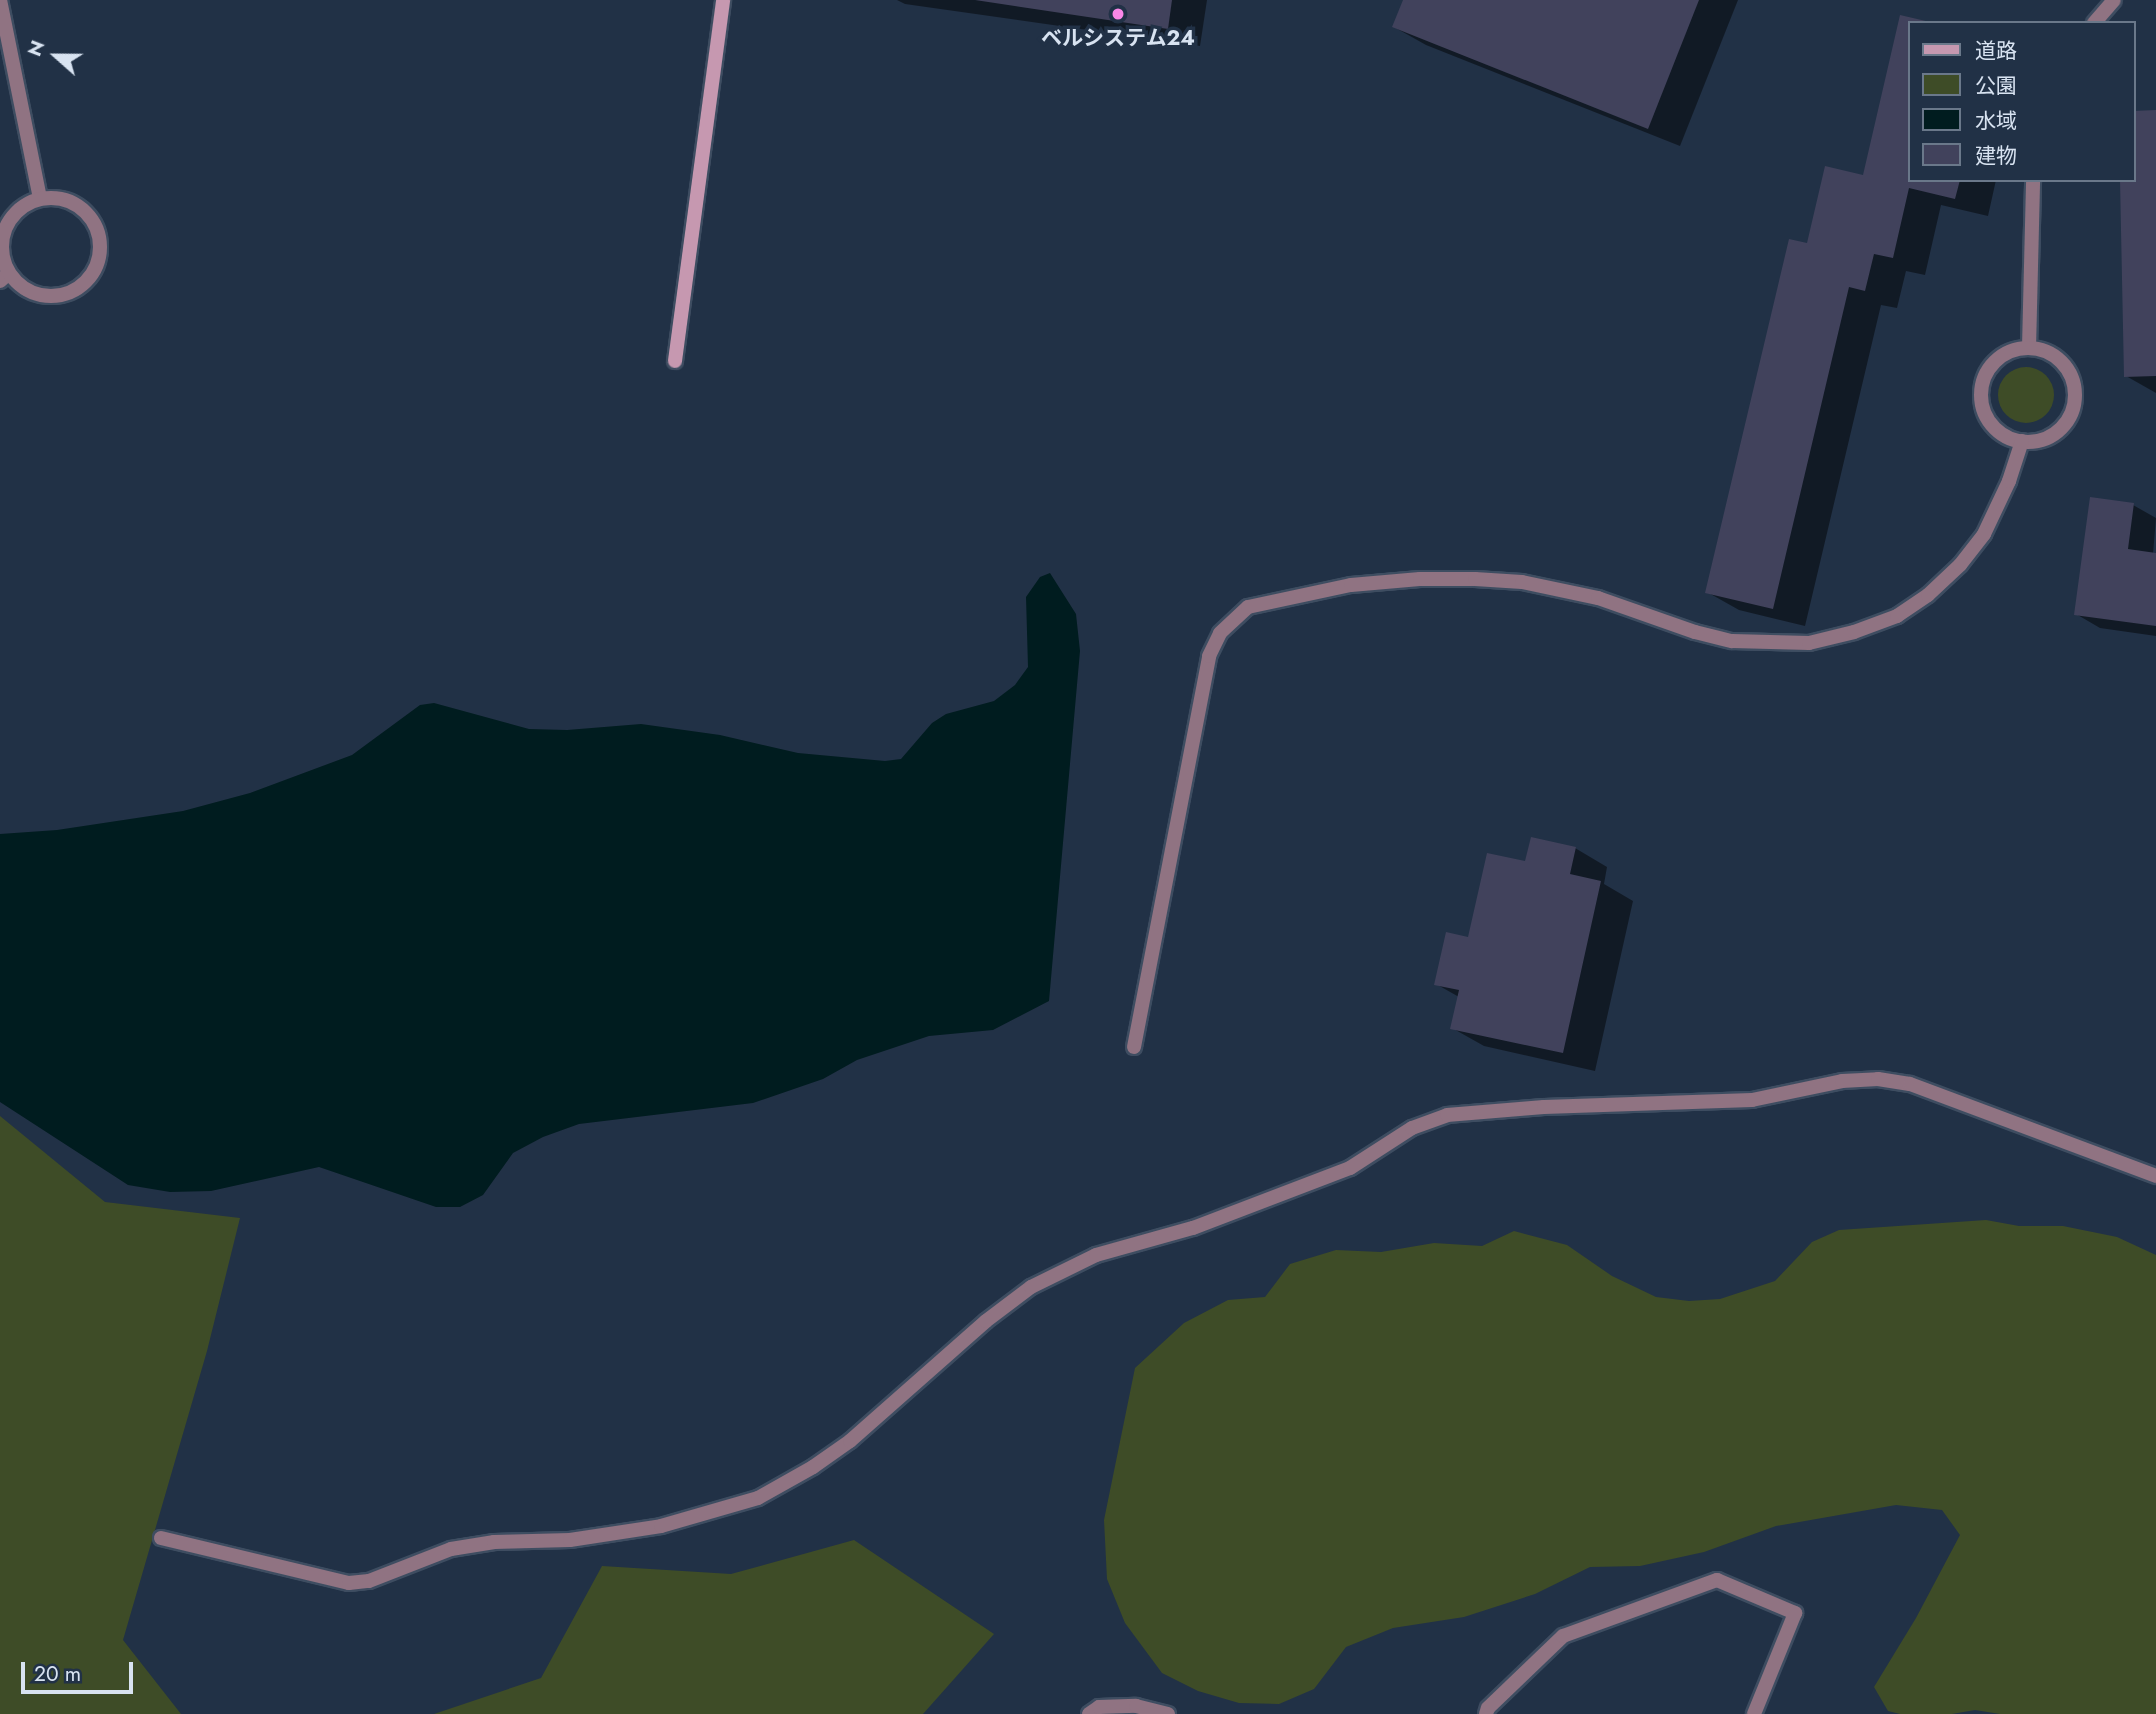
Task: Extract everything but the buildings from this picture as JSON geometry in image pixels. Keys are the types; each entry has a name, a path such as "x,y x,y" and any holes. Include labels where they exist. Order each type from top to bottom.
{"street":[{"path":"0,0 40,199"},
{"path":"675,361 723,0"},
{"path":"2096,21 2114,0"},
{"path":"2029,348 2033,182"},
{"path":"40,199 64,199 79,206 90,216 97,231 98,262 85,282 65,295 33,293 4,277 2,240 7,224 17,210 40,199"},
{"path":"2029,348 2047,352 2062,362 2071,378 2074,396 2070,413 2060,428 2045,438 2022,441 2009,437 1994,427 1984,411 1981,393 1985,375 1996,361 2011,351 2029,348"},
{"path":"1134,1047 1209,656 1220,633 1248,607 1351,585 1420,579 1487,579 1522,582 1598,597 1695,632 1732,641 1809,643 1854,632 1897,616 1944,580 1984,534 2009,481 2022,441"},
{"path":"162,1538 349,1583 369,1581 451,1549 494,1542 570,1540 661,1526 758,1498 813,1467 850,1441 986,1321 1031,1287 1096,1255 1193,1228 1350,1168 1412,1128 1447,1115 1544,1107 1752,1100 1842,1081 1878,1079 1909,1084 2156,1176"},
{"path":"1486,1714 1563,1636 1717,1580 1795,1613 1754,1714"},
{"path":"1089,1714 1099,1707 1136,1706 1168,1714"}],"green space":[{"path":"2026,367 2041,372 2049,380 2054,395 2049,410 2041,418 2026,423 2011,418 2003,410 1998,395 2003,380 2011,372"},
{"path":"0,1116 105,1202 240,1218 207,1351 123,1640 181,1714 0,1714"},
{"path":"1986,1220 2019,1226 2063,1226 2117,1237 2156,1255 2156,1714 2000,1714 1975,1710 1952,1714 1900,1714 1888,1711 1874,1687 1916,1618 1960,1535 1942,1510 1896,1505 1776,1526 1704,1552 1640,1566 1590,1567 1535,1594 1464,1617 1393,1628 1346,1647 1314,1689 1279,1704 1239,1703 1198,1691 1162,1673 1125,1623 1107,1579 1104,1520 1135,1368 1184,1323 1228,1300 1265,1297 1290,1264 1336,1250 1381,1252 1434,1243 1482,1246 1514,1231 1567,1245 1612,1276 1656,1297 1689,1301 1720,1299 1775,1281 1812,1242 1839,1230"},
{"path":"854,1540 994,1634 923,1714 434,1714 541,1678 602,1566 731,1574"}],"water":[{"path":"1050,573 1076,614 1080,651 1049,1001 993,1030 929,1036 857,1060 823,1079 753,1103 579,1124 543,1137 513,1153 483,1195 460,1207 436,1207 319,1167 211,1191 170,1192 128,1185 0,1102 0,834 57,830 183,811 250,793 352,755 420,705 434,703 529,729 567,730 641,724 720,735 798,753 885,761 901,759 932,723 946,714 994,701 1015,685 1028,667 1026,597 1040,577"}],"place":[{"name":"ベルシステム24","path":"1118,14"}]}
